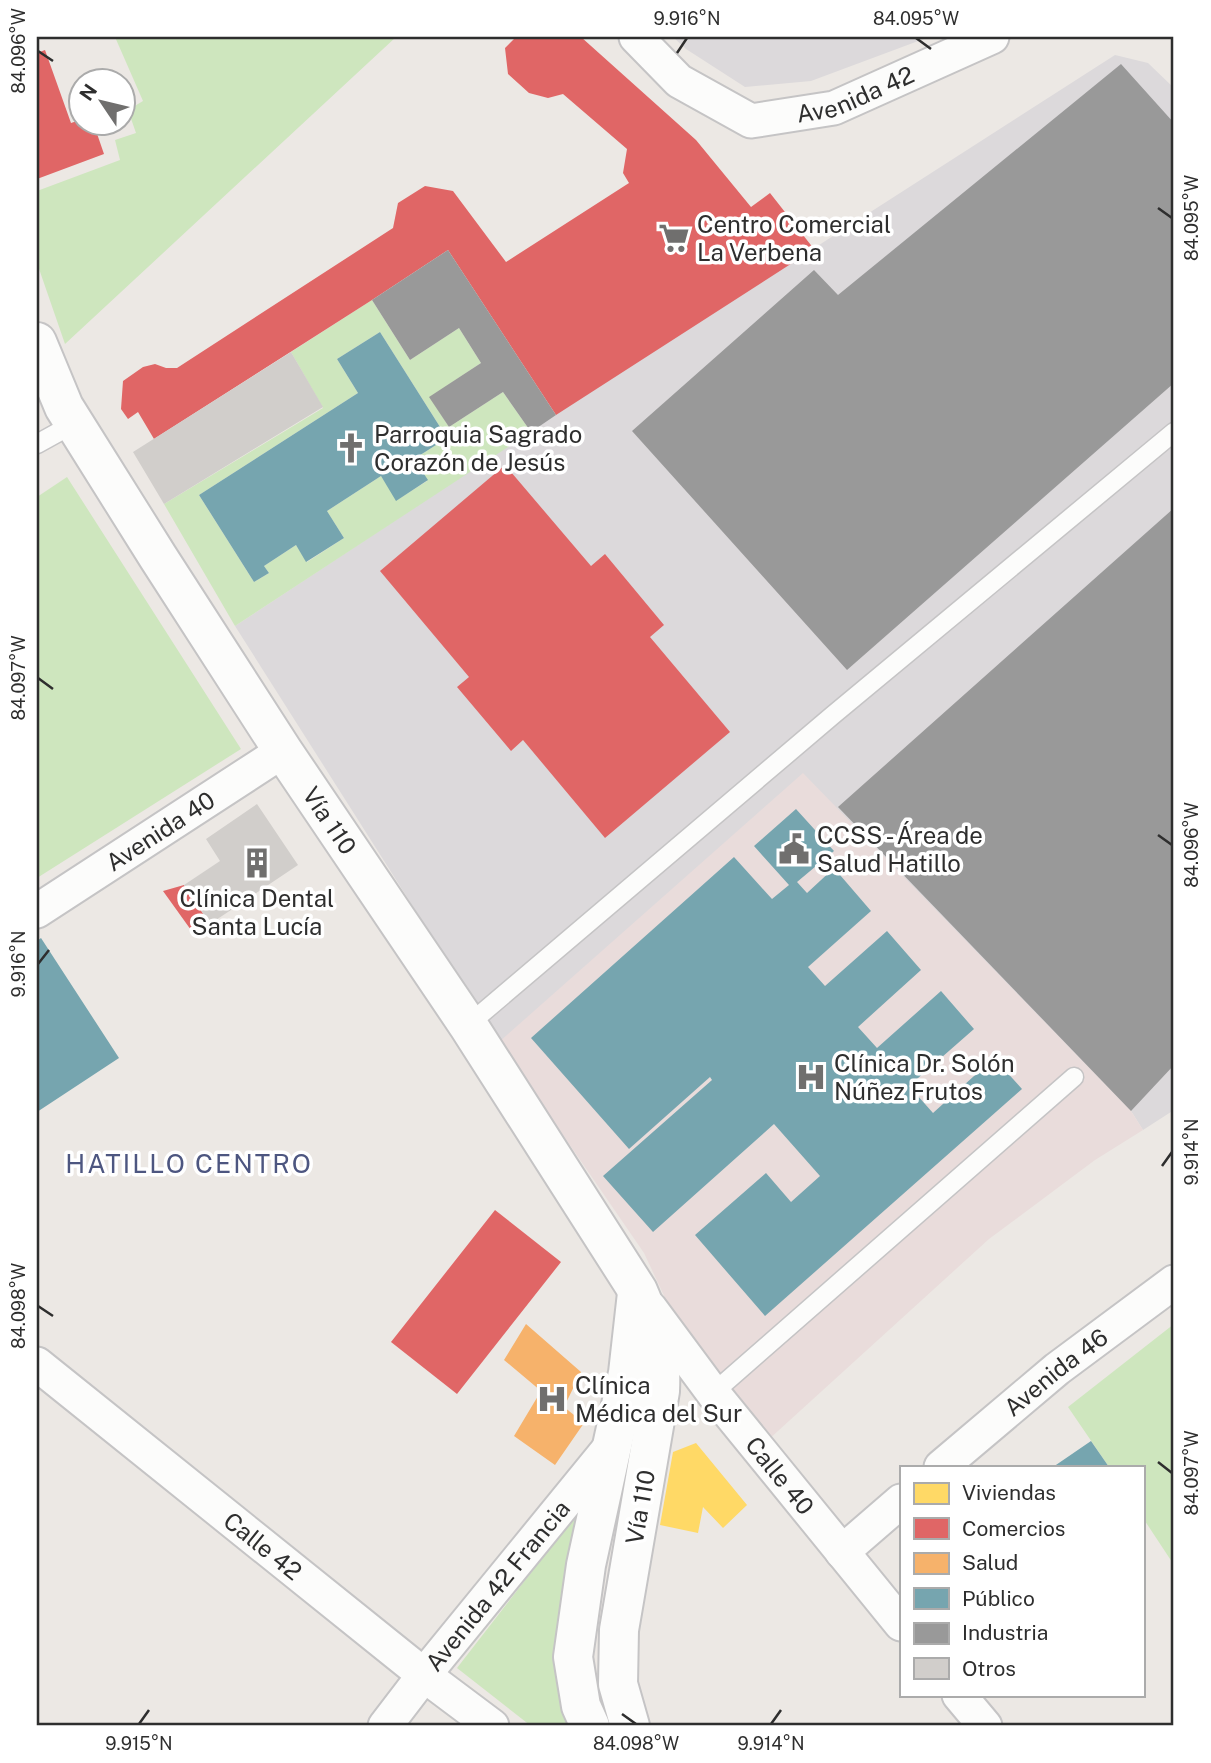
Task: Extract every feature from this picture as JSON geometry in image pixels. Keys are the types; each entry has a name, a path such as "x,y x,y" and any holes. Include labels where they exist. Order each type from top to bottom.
{"main road":[{"name":"Vía 110","path":"37,342 57,393 158,557 283,751 468,1025 638,1291 657,1338 662,1362 660,1391 619,1630 618,1684 630,1726"},
{"name":"Vía 110","path":"590,1726 581,1706 573,1657 586,1565 628,1373 638,1291"}],"street":[{"name":"Avenida 42","path":"636,37 679,81 751,121 834,108 992,37"},
{"name":"Avenida 40","path":"37,911 283,751"},
{"name":"Avenida 46","path":"942,1466 1057,1369 1174,1282"},
{"name":"Calle 40","path":"638,1291 713,1393 900,1623"},
{"name":"Calle 42","path":"37,1364 424,1675 492,1726"},
{"name":"Avenida 42 Francia","path":"385,1726 611,1446"},
{"path":"842,1552 900,1502"},
{"path":"960,1696 985,1726"}],"lane":[{"path":"37,444 75,424"},
{"path":"468,1025 833,715 1174,432"},
{"path":"713,1393 1074,1077"}],"shaded area":[{"path":"673,37 929,37 811,81 745,87 686,49"},
{"path":"1115,55 1148,63 1174,88 1174,1110 1143,1130 1131,1111 499,1042 235,626 587,394"},
{"name":"Clínica Dr. Solón Núñez Frutos","path":"803,773 1131,1111 1143,1130 1095,1160 989,1239 767,1441 675,1319 644,1253 499,1042"}],"green space":[{"path":"115,37 396,37 65,344 37,263 37,191 120,160 115,140 136,136 136,105 143,101 136,85 136,66 128,66"},
{"path":"372,300 410,360 459,328 481,363 430,397 449,427 503,392 531,432 235,626 164,504 323,408 291,352","holes":["380,332 447,438 414,459 427,481 397,500 381,476 327,511 344,538 307,562 296,545 264,566 269,573 254,582 199,495 358,393 337,359"]},
{"path":"67,477 241,749 37,878 37,497"},
{"path":"1174,1324 1174,1565 1144,1520 1144,1466 1108,1466 1068,1407"},
{"path":"575,1516 561,1657 576,1726 531,1726 457,1668"}],"building: Viviendas":[{"path":"696,1443 747,1505 723,1528 703,1507 698,1533 660,1525 673,1452"}],"building: Comercios":[{"name":"Centro Comercial La Verbena","path":"516,37 581,37 696,140 751,207 770,193 814,249 556,415 448,250 154,439 138,412 128,419 121,409 123,381 143,367 155,364 177,368 393,228 398,203 425,186 453,191 506,262 629,183 623,173 627,149 563,94 548,98 529,93 508,74 505,48"},
{"path":"45,50 66,109 66,136 98,136 104,154 37,179 37,53"},
{"path":"505,465 591,566 605,554 664,625 650,637 730,732 605,838 523,740 511,751 457,687 469,677 380,571"},
{"path":"184,885 210,924 196,937 163,891"},
{"path":"495,1210 561,1262 457,1394 391,1342"}],"building: Salud":[{"name":"Clínica Médica del Sur","path":"526,1324 581,1372 564,1407 584,1423 555,1465 514,1436 541,1391 504,1360"}],"building: Público":[{"name":"Parroquia Sagrado Corazón de Jesús","path":"380,332 447,438 414,459 428,480 396,501 381,476 327,511 344,538 306,562 296,545 264,566 269,573 254,582 199,495 358,393 337,359"},
{"path":"796,809 834,851 797,882 807,893 834,868 871,911 808,967 825,986 887,931 921,970 858,1027 877,1048 941,991 974,1029 909,1086 933,1113 994,1058 1022,1089 765,1316 695,1235 766,1173 791,1202 820,1176 774,1124 653,1232 603,1176 712,1080 710,1077 629,1149 531,1038 734,857 772,899 789,885 754,846"},
{"path":"41,938 119,1058 37,1112 37,941"},
{"path":"1091,1441 1108,1466 1054,1466"}],"building: Industria":[{"path":"1121,64 1174,123 1174,383 847,670 632,431 814,270 838,295"},
{"path":"448,250 556,415 531,432 503,392 449,427 429,397 481,363 459,328 410,360 372,300"},
{"path":"1174,508 1174,1065 1131,1111 838,807"}],"building: Otros":[{"path":"291,352 323,407 164,504 133,452"},
{"name":"Clínica Dental Santa Lucía","path":"257,804 298,865 210,924 184,885 220,861 206,839"}],"place":[{"name":"Centro Comercial La Verbena","path":"674,238"},
{"name":"Parroquia Sagrado Corazón de Jesús","path":"351,448"},
{"name":"CCSS - Área de Salud Hatillo","path":"794,849"},
{"name":"Clínica Dental Santa Lucía","path":"257,863"},
{"name":"Clínica Dr. Solón Núñez Frutos","path":"811,1077"},
{"name":"Clínica Médica del Sur","path":"552,1399"}],"district":[{"name":"HATILLO CENTRO","path":"189,1163"}]}
